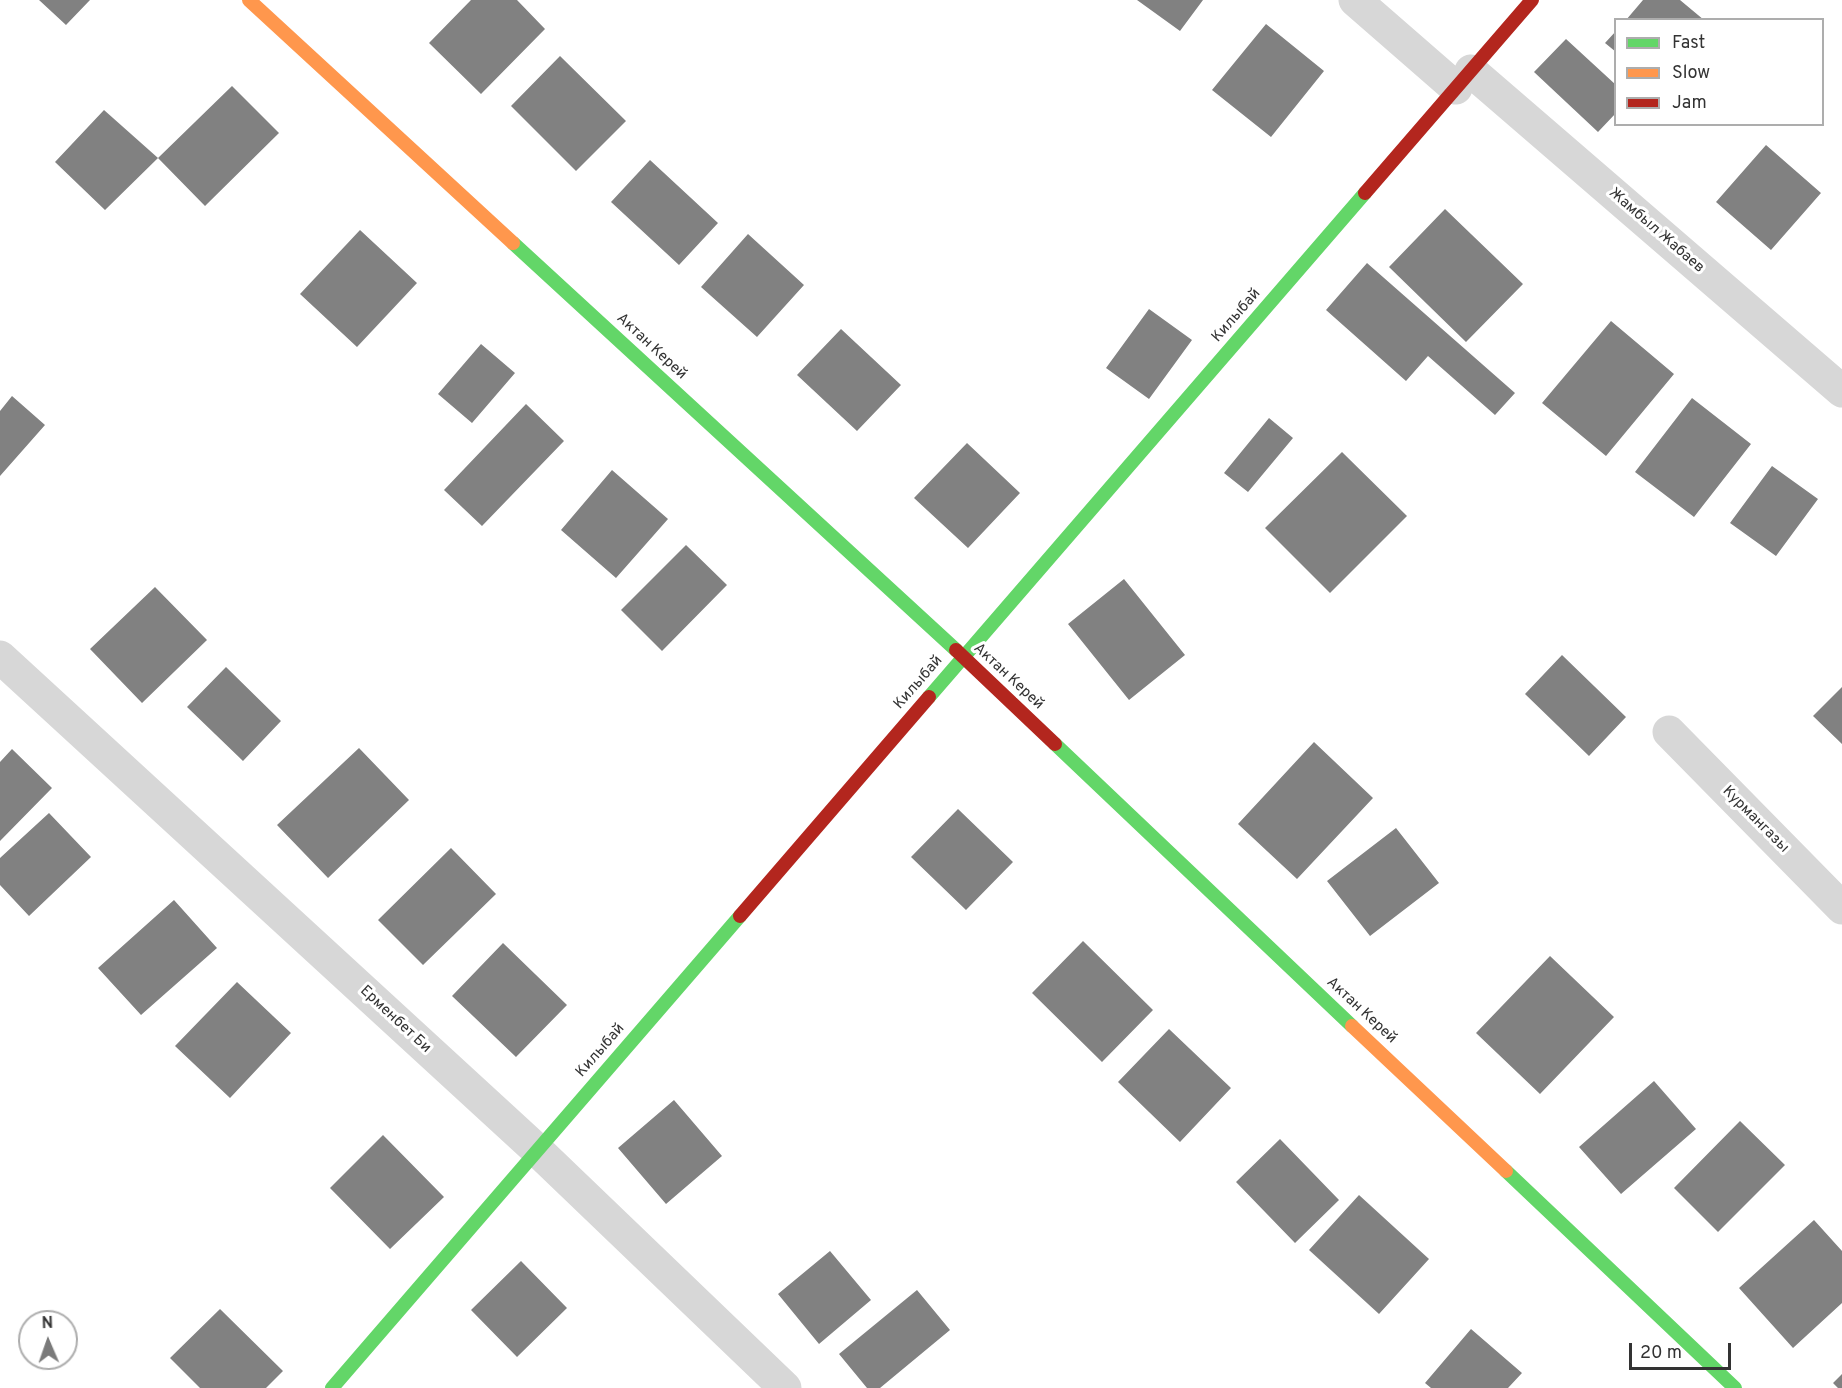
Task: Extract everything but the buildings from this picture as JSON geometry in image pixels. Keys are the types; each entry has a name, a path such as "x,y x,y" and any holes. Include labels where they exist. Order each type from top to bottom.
{"street":[{"name":"Актан Керей","path":"249,0 963,657 1735,1388"},
{"name":"Жамбыл Жабаев","path":"1355,0 1463,80 1842,391"},
{"name":"Килыбай","path":"332,1388 1532,0"},
{"name":"Ерменбет Би","path":"0,657 537,1150 785,1388"},
{"name":"Курмангазы","path":"1669,732 1842,908"}],"traffic: fast":[{"path":"929,697 1365,193"},
{"path":"513,243 956,650"},
{"path":"1055,744 1352,1026"},
{"path":"332,1388 740,916"},
{"path":"1506,1171 1735,1388"}],"traffic: slow":[{"path":"249,0 513,243"},
{"path":"1352,1026 1506,1171"}],"traffic: jam":[{"path":"1365,193 1532,0"},
{"path":"956,650 1055,744"},
{"path":"740,916 929,697"}]}
